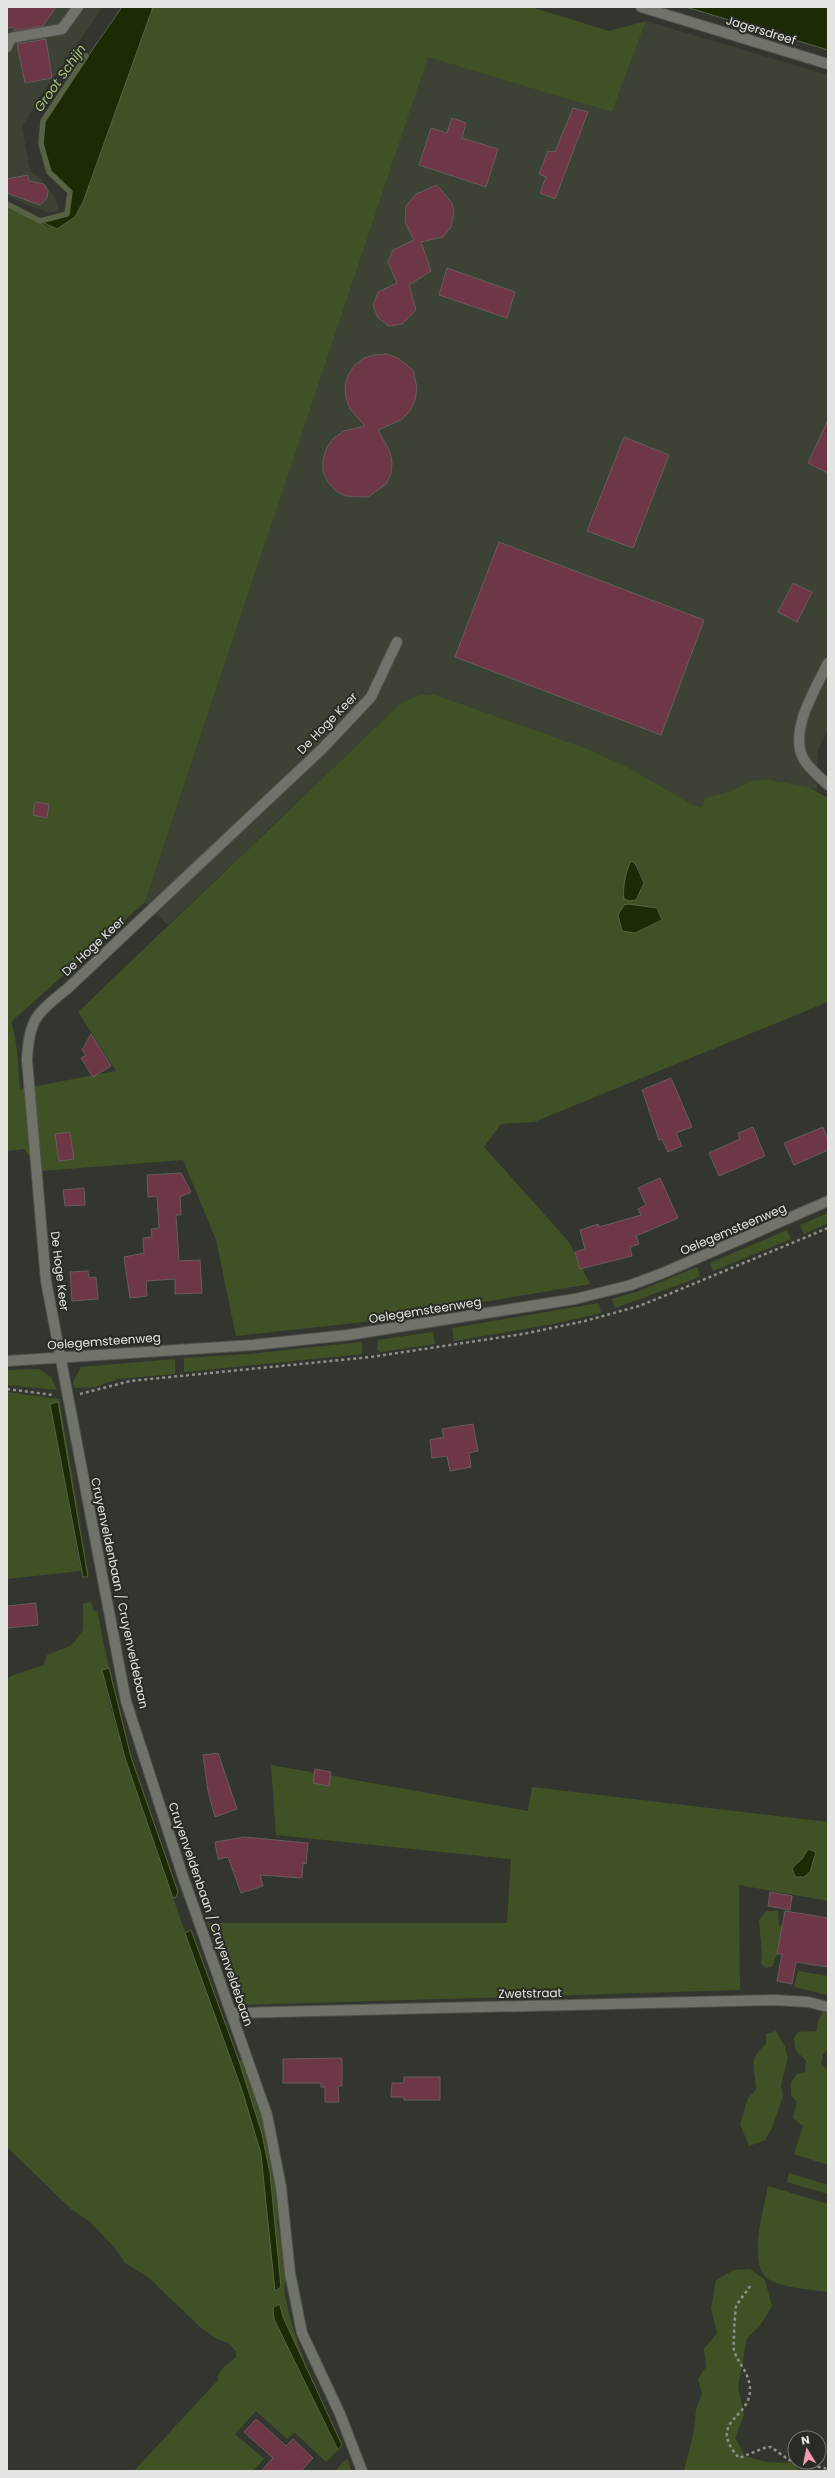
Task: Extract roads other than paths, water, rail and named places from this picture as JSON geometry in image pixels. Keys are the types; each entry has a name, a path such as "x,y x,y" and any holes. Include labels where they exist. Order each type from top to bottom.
{"street":[{"path":"7,47 11,38 62,29 78,7"},
{"name":"Jagersdreef","path":"641,7 828,64"},
{"name":"De Hoge Keer","path":"60,1357 46,1282 27,1077 28,1044 34,1019 323,748 371,697 397,642"},
{"path":"828,663 800,721 802,757 828,785"},
{"name":"Oelegemsteenweg","path":"7,1360 252,1344 348,1335 575,1299 631,1285 663,1273 828,1201"},
{"name":"Cruyenveldenbaan / Cruyenveldebaan","path":"60,1357 126,1701 182,1874 267,2116 281,2187 290,2273 302,2333 340,2414 362,2471"},
{"name":"Zwetstraat","path":"232,2013 775,2000 808,2002 828,2007"}],"waterway":[{"name":"Groot Schijn","path":"7,204 40,221 67,214 70,192 49,172 41,144 43,121 86,56"}]}
